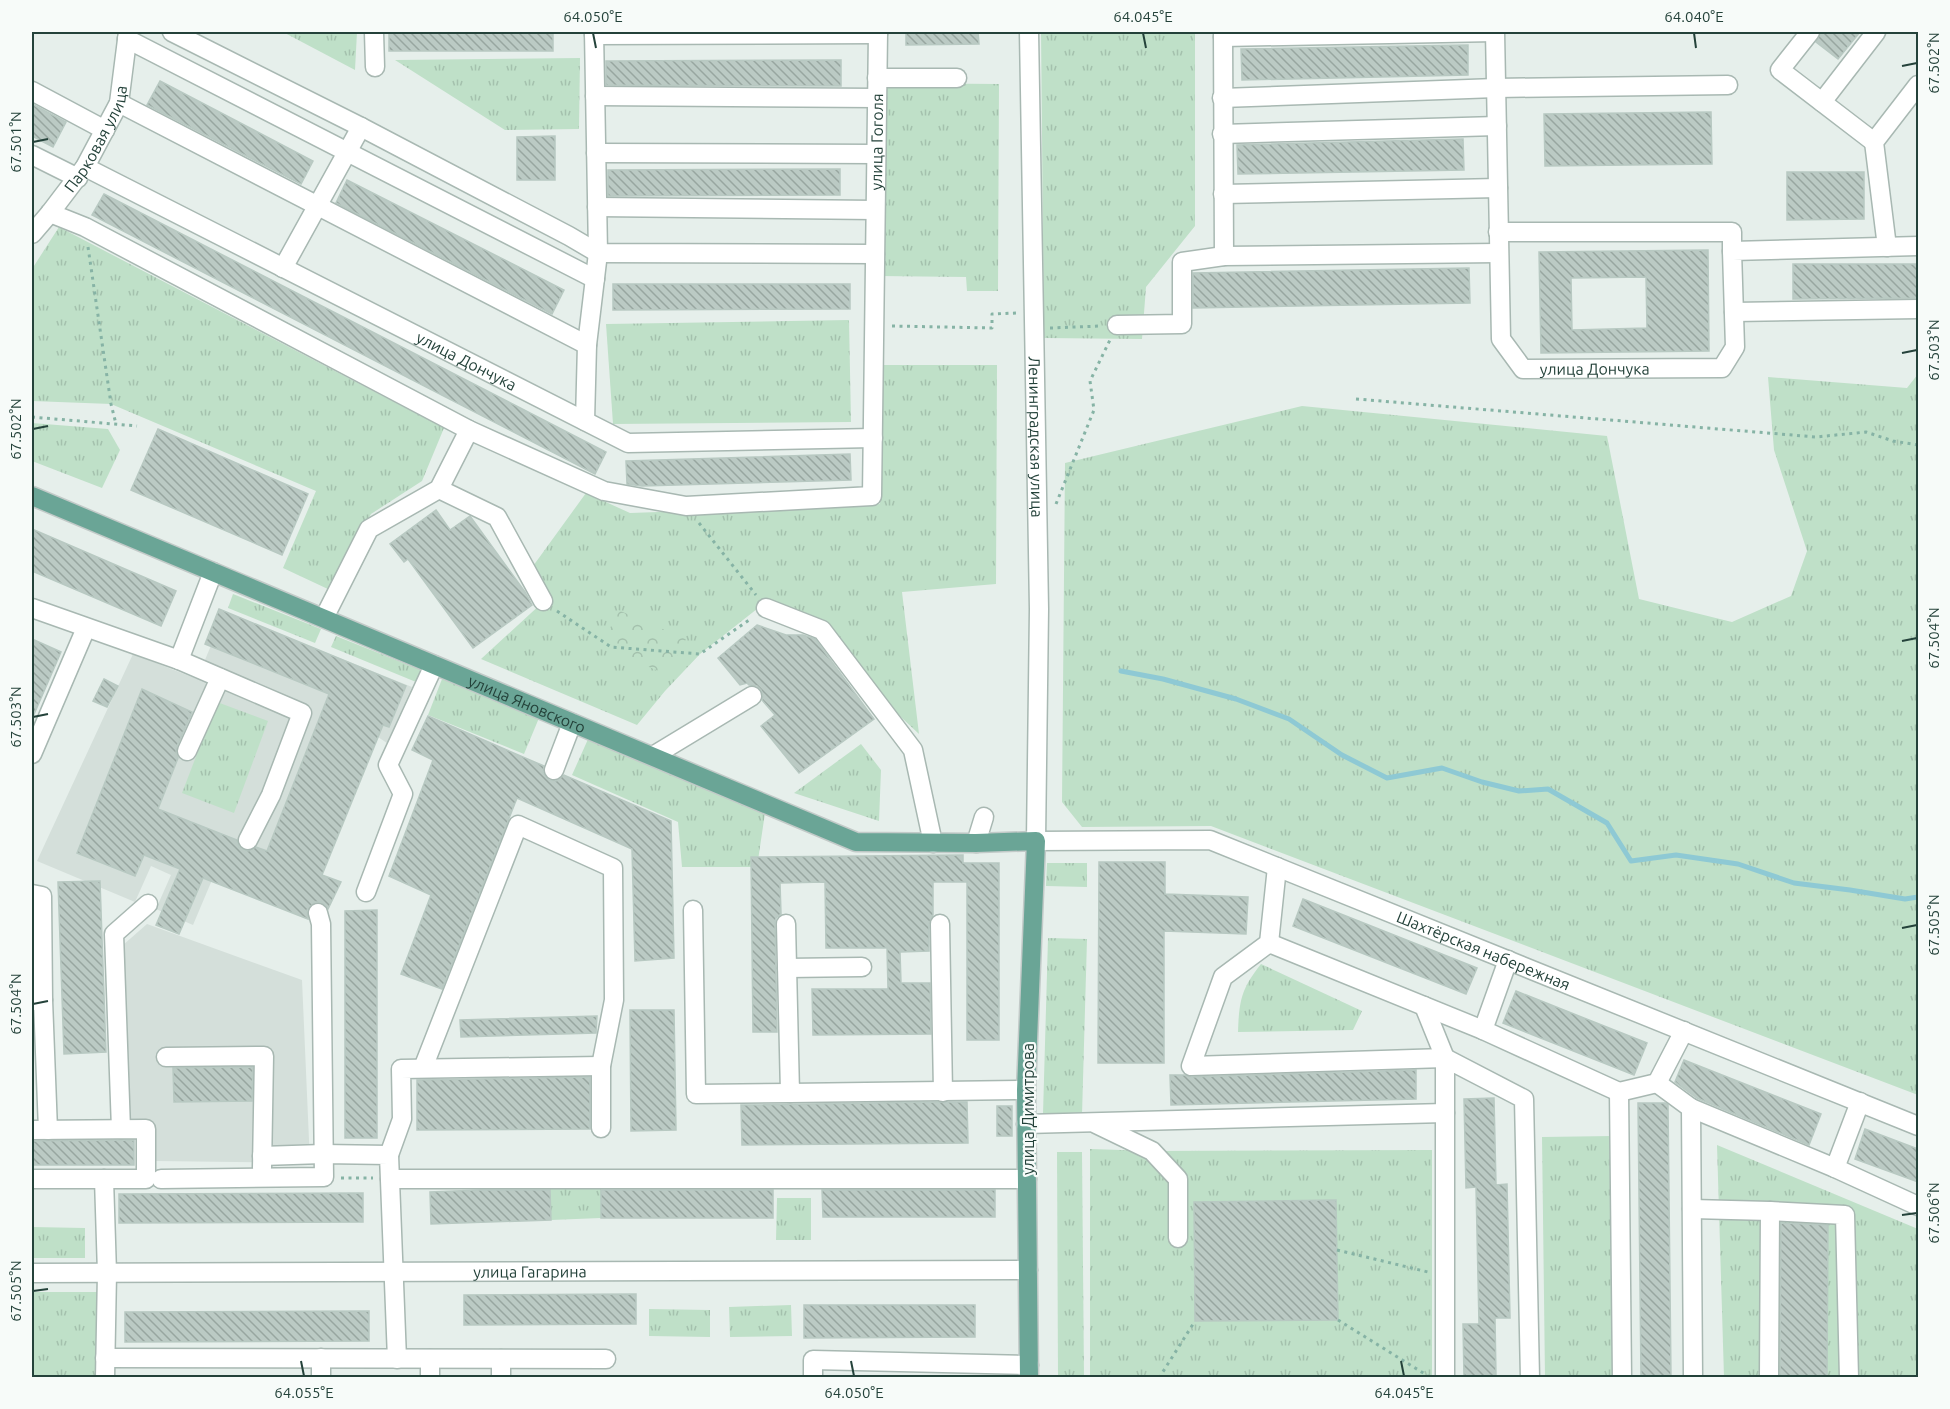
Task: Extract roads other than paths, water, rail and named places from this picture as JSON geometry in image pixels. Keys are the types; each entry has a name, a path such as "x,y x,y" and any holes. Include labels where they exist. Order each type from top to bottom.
{"main road":[{"name":"улица Яновского","path":"32,496 856,842 1036,841"},
{"name":"улица Димитрова","path":"1029,1371 1026,1090 1036,841"}],"street":[{"path":"172,32 361,127 598,253 875,254"},
{"path":"374,32 375,67"},
{"name":"Ленинградская улица","path":"1029,32 1039,609 1036,841"},
{"path":"1117,325 1182,324 1182,262 1224,256 1498,253 1495,32 1222,34 1224,256"},
{"path":"1810,32 1780,70 1874,142"},
{"path":"1822,102 1876,32"},
{"path":"585,421 587,345 598,253 594,33 878,33"},
{"name":"улица Гоголя","path":"470,429 604,491 686,506 872,496 878,33"},
{"path":"128,35 348,152 595,279"},
{"name":"Парковая улица","path":"32,234 82,173 119,103 128,35"},
{"path":"877,78 957,78"},
{"path":"1222,98 1496,88 1728,85"},
{"path":"1887,247 1874,142 1918,86"},
{"path":"32,91 105,130"},
{"path":"595,96 877,98"},
{"path":"119,103 587,345"},
{"path":"1222,134 1497,126"},
{"path":"283,268 361,127"},
{"path":"596,153 876,154"},
{"name":"улица Дончука","path":"32,155 82,173 283,268 628,443 873,438"},
{"path":"1223,194 1498,189"},
{"path":"597,207 875,210"},
{"path":"50,213 85,227 470,429 439,489 369,529 324,618"},
{"path":"1498,232 1731,232 1732,251 1918,246"},
{"name":"улица Дончука","path":"1498,253 1502,339 1523,369 1722,368 1735,347 1732,251"},
{"path":"1734,312 1918,309"},
{"path":"439,489 497,517 543,602"},
{"path":"179,660 213,572"},
{"path":"32,608 179,660 302,713 271,795 248,840"},
{"path":"766,608 822,630 913,750 933,843"},
{"path":"32,753 86,628"},
{"path":"366,892 403,794 388,765 434,665"},
{"path":"187,751 220,678"},
{"path":"653,756 752,696"},
{"path":"554,770 572,723"},
{"path":"976,843 984,817"},
{"path":"423,1068 519,825 613,868 614,1000 601,1066 601,1128"},
{"name":"Шахтёрская набережная","path":"1036,841 1210,840 1918,1126"},
{"path":"1277,867 1269,943 1223,977 1191,1066 1445,1058 1524,1099 1530,1377"},
{"path":"32,894 42,896 37,1000 40,1130 146,1129 146,1179 32,1179"},
{"path":"120,1129 114,934 148,904"},
{"path":"693,910 696,1094 1026,1090"},
{"path":"161,1179 324,1177 321,924 318,913"},
{"path":"786,924 789,1093"},
{"path":"940,924 943,1092"},
{"path":"1269,943 1483,1030 1619,1092 1657,1083 1684,1031"},
{"path":"1483,1030 1508,960"},
{"path":"786,968 862,967"},
{"path":"1424,1006 1445,1058 1445,1377"},
{"path":"166,1057 264,1056 263,1179"},
{"path":"397,1359 389,1155 402,1119 401,1069 601,1066"},
{"path":"1657,1083 1691,1108 1835,1168 1918,1206"},
{"path":"1619,1092 1622,1377"},
{"path":"1835,1168 1860,1102"},
{"path":"1691,1108 1693,1377"},
{"path":"1026,1124 1445,1113"},
{"path":"1092,1122 1152,1151 1178,1179 1178,1238"},
{"path":"262,1156 389,1155"},
{"path":"104,1179 107,1273 105,1377"},
{"path":"390,1179 1027,1179"},
{"path":"1692,1209 1845,1215 1849,1377"},
{"path":"1769,1377 1770,1211"},
{"name":"улица Гагарина","path":"32,1273 1028,1270"},
{"path":"105,1358 606,1359"},
{"path":"321,1358 321,1377"},
{"path":"429,1359 430,1377"},
{"path":"501,1359 501,1377"},
{"path":"813,1377 813,1360 946,1370 1029,1371"}],"waterway":[{"path":"1121,671 1163,679 1236,699 1289,719 1342,755 1387,778 1442,768 1482,782 1519,791 1548,789 1607,823 1631,861 1676,855 1738,864 1794,883 1905,899 1918,897"}]}
